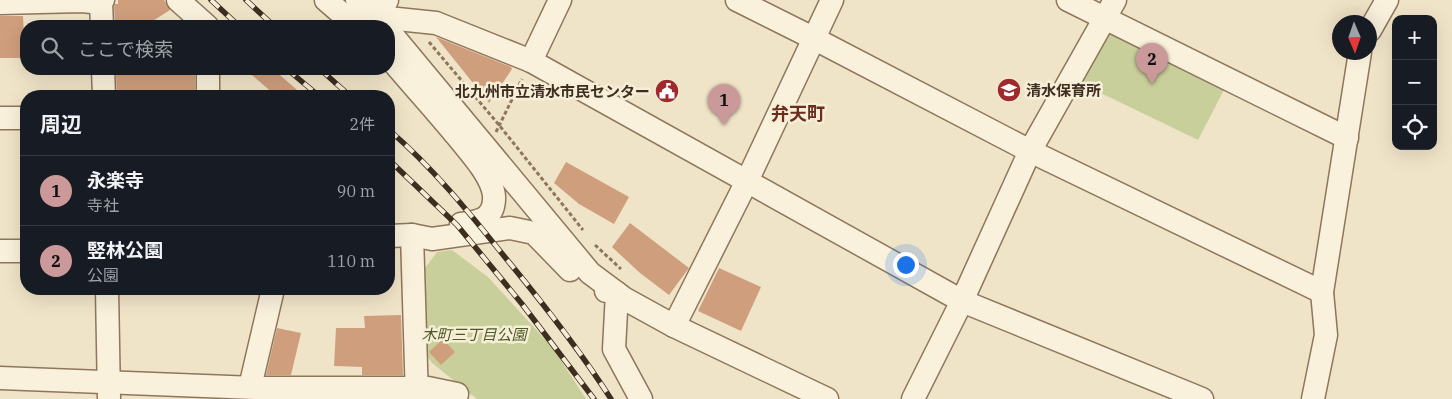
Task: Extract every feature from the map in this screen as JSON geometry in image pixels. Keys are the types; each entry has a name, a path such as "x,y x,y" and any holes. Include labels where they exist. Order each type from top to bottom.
{"street":[{"path":"178,0 201,20"},
{"path":"326,0 349,20"},
{"path":"357,0 385,19 436,23 531,61 962,301 1202,399"},
{"path":"531,61 560,0"},
{"path":"737,0 1030,151 1322,292"},
{"path":"674,326 747,181 832,0"},
{"path":"1068,0 1110,9 1347,138"},
{"path":"1377,17 1386,0"},
{"path":"0,3 102,1 102,20"},
{"path":"913,399 962,301 1030,151 1110,9"},
{"path":"395,32 488,150 590,273 622,284"},
{"path":"1313,399 1326,335 1322,292 1359,60"},
{"path":"395,64 480,166 488,178 494,194 493,206 484,220 428,229 412,235"},
{"path":"103,75 104,90"},
{"path":"208,75 208,90"},
{"path":"0,118 20,118"},
{"path":"395,236 412,235 432,239 510,228 527,230 534,233 576,277 597,289 622,284"},
{"path":"412,235 416,394"},
{"path":"0,251 20,251"},
{"path":"622,284 625,299 674,326 827,399"},
{"path":"622,284 614,349 641,399"},
{"path":"107,295 109,390"},
{"path":"252,391 272,295"},
{"path":"415,363 460,396"},
{"path":"0,378 109,390 416,394 433,389 460,396"}],"path":[{"path":"436,23 428,43 499,125 583,230"},
{"path":"488,150 531,61"},
{"path":"589,238 622,284"}],"green space":[{"path":"1112,30 1226,86 1198,140 1078,82 1102,32"},
{"name":"木町三丁目公園","path":"452,250 488,277 552,347 586,399 477,399 432,363 425,353 422,272 437,252"}],"building":[{"path":"118,0 164,0 170,10 154,20 115,20 114,6 118,4"},
{"path":"0,16 23,16 23,20 20,20 20,58 0,58"},
{"path":"436,37 511,67 512,69 489,103"},
{"path":"116,75 195,75 195,90 117,90"},
{"path":"252,75 280,75 297,90 269,90"},
{"path":"566,162 629,197 614,224 579,204 554,183"},
{"path":"630,223 689,268 669,295 640,273 612,247"},
{"path":"719,268 761,287 741,331 698,311"},
{"path":"401,315 403,375 362,375 362,367 334,366 336,328 365,328 364,316"},
{"path":"277,328 301,333 291,375 266,375"},
{"path":"443,339 455,352 441,365 429,352"}],"railway":[{"path":"211,0 233,20"},
{"path":"246,0 268,20"},
{"path":"294,75 312,90"},
{"path":"327,75 343,90"},
{"path":"395,135 435,174 477,223 560,326 611,399"},
{"path":"395,166 457,225 522,304 594,399"}],"place":[{"name":"竪林公園","path":"1152,84"},
{"name":"清水保育所","path":"1009,90"},
{"name":"北九州市立清水市民センター","path":"667,91"},
{"name":"永楽寺","path":"724,125"}],"district":[{"name":"弁天町","path":"798,113"}]}
